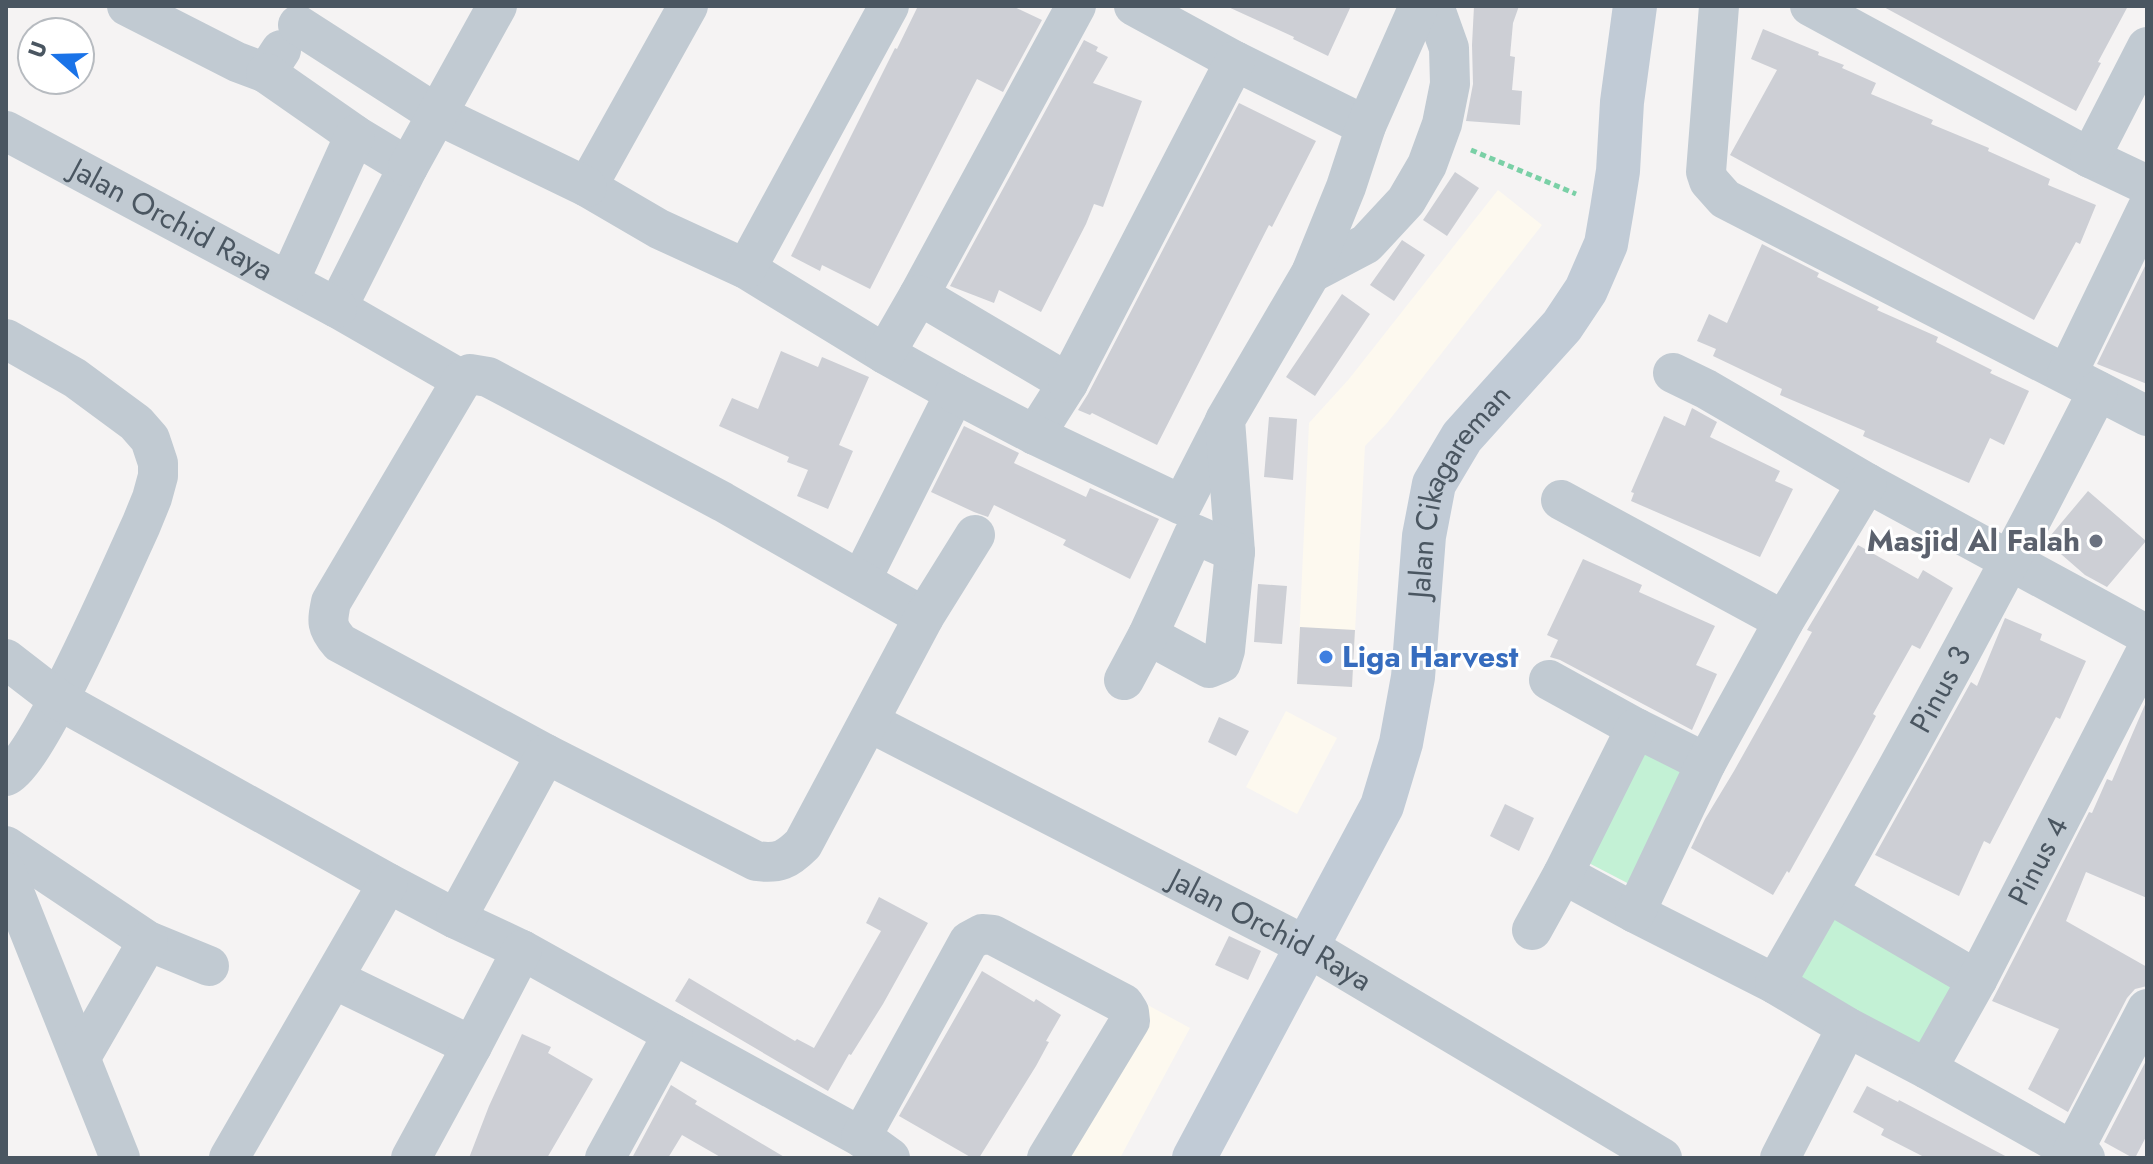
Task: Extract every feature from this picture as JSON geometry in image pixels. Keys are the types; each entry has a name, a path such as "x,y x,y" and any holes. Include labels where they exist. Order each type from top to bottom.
{"street":[{"path":"127,6 237,62 266,73 355,135 408,167"},
{"path":"337,308 408,167 497,6"},
{"path":"587,187 688,6"},
{"path":"746,269 889,6"},
{"path":"885,354 1076,6"},
{"path":"1134,6 1235,61 1366,126"},
{"path":"1124,680 1148,635 1225,420 1311,273 1346,187 1366,126 1419,6"},
{"path":"1311,273 1366,244 1406,201 1427,165 1450,84 1449,48 1434,6"},
{"name":"Jalan Cikagareman","path":"1194,1158 1382,806 1401,743 1413,677 1424,536 1434,484 1462,437 1562,326 1586,290 1606,244 1618,171 1622,102 1635,6"},
{"path":"1719,6 1706,172 1709,181 1725,199 2147,416"},
{"path":"1810,6 2090,158 2147,185"},
{"path":"266,73 303,16 438,115 587,187 659,229 746,269 885,354 1188,520 1235,552"},
{"path":"2090,158 2147,47"},
{"path":"1035,435 1068,383 1235,61"},
{"name":"Jalan Orchid Raya","path":"6,131 289,281 462,380"},
{"path":"289,281 355,135"},
{"name":"Pinus 3","path":"1775,984 2011,561 2147,209"},
{"path":"919,295 1068,383"},
{"path":"6,339 75,378 136,423 150,439 158,463 158,476 147,511 59,700 21,763 13,774 6,776"},
{"path":"1673,373 1867,483 2147,635"},
{"path":"924,617 723,502 488,377 470,374 462,380 331,602 327,622 340,643 546,754 756,861 772,863 791,855 803,844 924,617 975,535"},
{"path":"861,580 955,393"},
{"path":"1148,635 1209,668 1221,663 1235,552 1225,420"},
{"path":"1635,913 1706,763 1784,621 1867,483"},
{"path":"1561,500 1784,621"},
{"name":"Pinus 4","path":"1927,1069 1977,980 2147,650"},
{"path":"6,659 59,700 388,883 522,950 876,1148 969,941 982,934 993,935 1124,1004 1129,1012 1130,1021 1047,1158"},
{"path":"1549,680 1706,763"},
{"name":"Jalan Orchid Raya","path":"869,722 1306,946 1662,1158"},
{"path":"1532,930 1636,728"},
{"path":"456,919 546,754"},
{"path":"6,846 148,941 209,966"},
{"path":"6,872 120,1158"},
{"path":"1563,874 1775,984 2079,1155 2147,1009"},
{"path":"229,1158 388,883"},
{"path":"1828,893 1977,980"},
{"path":"81,1057 148,941"},
{"path":"411,1158 522,950"},
{"path":"334,979 472,1046"},
{"path":"1780,1158 1847,1027"},
{"path":"605,1158 673,1034"}],"path":[{"path":"1437,136 1612,209"}],"shaded area":[{"path":"1498,190 1542,225 1387,423 1365,446 1352,687 1297,684 1309,423 1349,379"},
{"path":"1286,711 1337,738 1297,814 1246,787"},
{"path":"1144,1003 1190,1028 1120,1158 1063,1158"}],"green space":[{"path":"1637,750 1688,775 1635,887 1583,860"},
{"path":"1832,908 1959,983 1921,1055 1791,980"}],"building":[{"path":"918,6 1012,6 1042,20 1003,92 977,79 870,289 822,265 820,271 791,256"},
{"path":"1226,6 1351,6 1328,56"},
{"path":"1474,6 1519,6 1513,23 1510,56 1515,57 1512,90 1522,91 1520,125 1466,121 1473,84"},
{"path":"1882,6 2128,6 2076,111"},
{"path":"1763,29 1819,52 1818,55 1876,83 1871,94 1933,120 1931,124 1989,148 1988,151 2050,179 2048,185 2096,205 2080,244 2076,242 2034,320 1730,155 1777,70 1751,59"},
{"path":"1084,40 1108,57 1093,83 1142,101 1103,207 1094,204 1041,312 999,290 994,303 950,286"},
{"path":"1239,103 1316,141 1272,227 1269,225 1157,445 1092,413 1078,410"},
{"path":"1455,172 1479,188 1447,236 1423,220"},
{"path":"1402,240 1425,255 1394,301 1370,285"},
{"path":"1762,244 1819,273 1817,277 1879,307 1877,310 1938,337 1936,342 2029,391 2004,445 1990,438 1969,483 1863,436 1865,431 1780,395 1782,389 1713,356 1716,349 1697,341 1709,314 1727,323"},
{"path":"2147,262 2147,384 2097,364"},
{"path":"1342,294 1370,314 1315,396 1286,377"},
{"path":"781,351 818,367 822,357 869,377 839,445 853,451 828,509 797,496 808,470 787,462 789,457 719,426 732,398 758,409"},
{"path":"1692,408 1717,422 1710,437 1780,471 1775,481 1793,489 1760,557 1631,501 1634,493 1631,492 1664,416 1685,426"},
{"path":"1269,417 1297,419 1293,480 1264,477"},
{"path":"964,426 1019,453 1014,463 1086,497 1090,488 1159,519 1130,579 1063,545 1066,540 994,505 988,517 931,492"},
{"name":"Masjid Al Falah","path":"2088,491 2146,541 2107,587 2085,575 2046,541"},
{"path":"1858,545 1918,579 1923,570 1953,588 1920,649 1912,645 1873,714 1876,716 1861,744 1789,873 1787,871 1773,895 1691,848 1812,632 1807,630"},
{"path":"1583,559 1642,585 1639,592 1715,626 1696,665 1717,674 1692,730 1550,657 1558,640 1547,635"},
{"path":"1258,584 1287,586 1282,644 1254,642"},
{"path":"2005,618 2042,634 2040,640 2086,661 2060,719 2056,717 1990,844 1984,841 1959,896 1875,855 1971,682 1977,686"},
{"name":"Liga Harvest","path":"1300,627 1355,630 1352,687 1297,684"},
{"path":"2147,700 2147,898 2086,872 2066,921 2147,967 2147,986 2135,989 2127,998 2068,1112 2028,1089 2059,1029 1992,1001 2107,779 2112,781"},
{"path":"1219,717 1249,731 1236,756 1208,742"},
{"path":"1505,804 1534,818 1519,851 1490,836"},
{"path":"879,897 928,923 883,1004 828,1091 675,1001 689,978 795,1041 797,1039 814,1048 881,931 866,923"},
{"path":"1229,936 1261,951 1248,980 1215,965"},
{"path":"982,971 1061,1015 1036,1066 979,1158 972,1158 899,1116"},
{"path":"522,1034 551,1047 548,1053 593,1079 547,1158 469,1158 489,1106"},
{"path":"2147,1059 2147,1135 2133,1158 2104,1142"},
{"path":"671,1085 697,1101 695,1104 786,1158 722,1158 682,1135 668,1158 632,1158"},
{"path":"1867,1086 2009,1158 1926,1158 1881,1135 1884,1129 1853,1112"}],"place":[{"name":"Masjid Al Falah","path":"2096,541"},
{"name":"Liga Harvest","path":"1326,657"}]}
